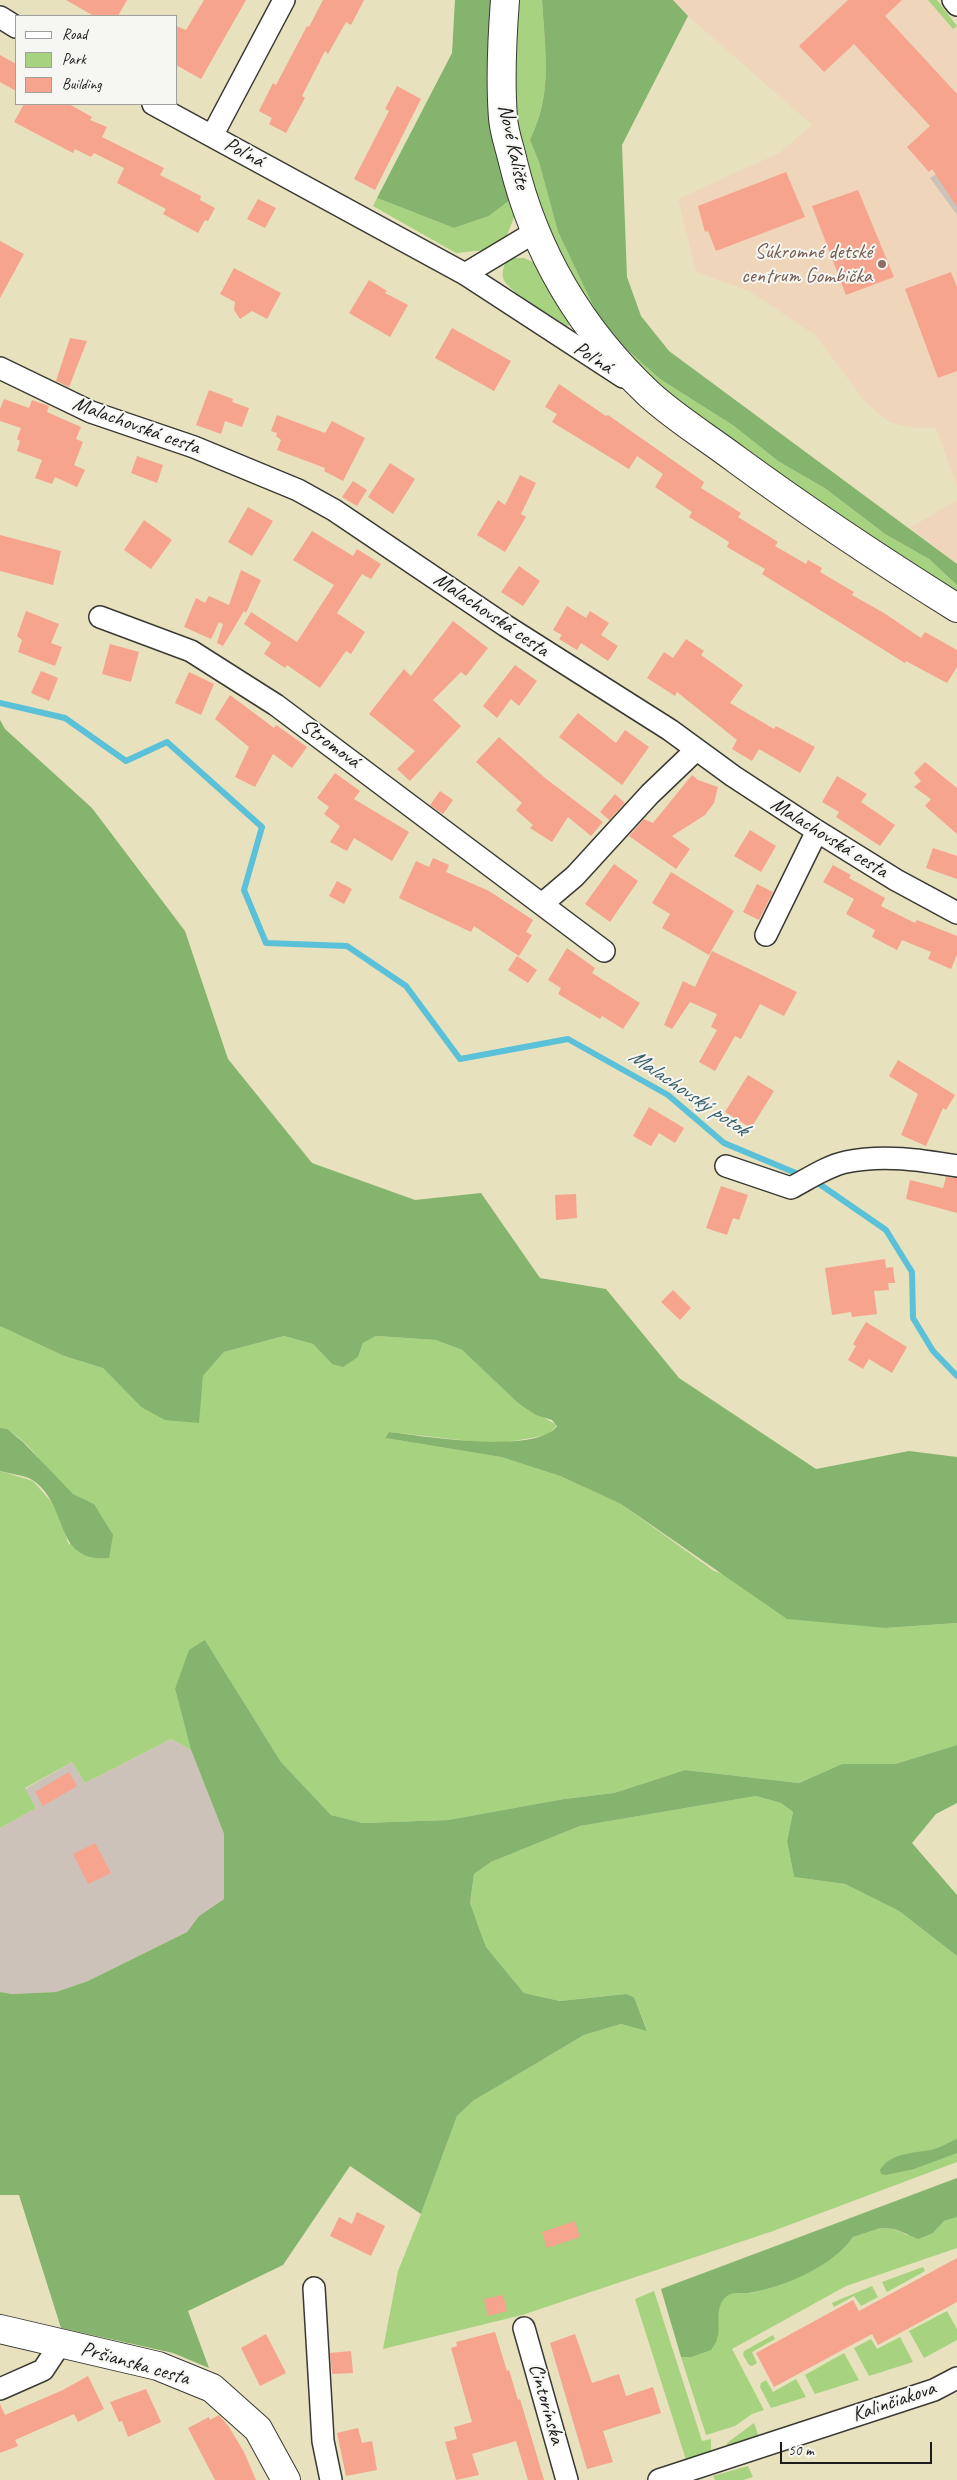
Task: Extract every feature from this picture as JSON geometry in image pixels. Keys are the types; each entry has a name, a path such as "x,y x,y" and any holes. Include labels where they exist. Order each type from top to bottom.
{"street":[{"name":"Poľná","path":"212,136 284,0"},
{"name":"Nové Kalište","path":"505,0 501,55 503,120 518,181 535,232 568,298 610,353 650,395"},
{"path":"953,0 957,5"},
{"path":"0,17 15,26"},
{"name":"Poľná","path":"155,105 465,274 650,395 784,494 957,608"},
{"path":"465,274 535,232"},
{"name":"Malachovská cesta","path":"0,368 91,412 194,447 298,490 334,510 506,626 670,730 696,750 817,831 896,880 957,913"},
{"name":"Stromová","path":"100,617 191,651 215,664 334,745 604,950"},
{"path":"542,904 575,876 650,794 696,750"},
{"path":"766,935 817,831"},
{"path":"726,1166 791,1188 846,1162 886,1157 957,1166"},
{"path":"314,2288 324,2441 332,2480"},
{"name":"Cintorínska","path":"524,2328 568,2480"},
{"name":"Pršianska cesta","path":"0,2329 158,2366 212,2388 258,2429 286,2480"},
{"path":"0,2389 43,2370 60,2343"},
{"name":"Kalinčiakova","path":"659,2480 934,2390 957,2378"}],"shaded area":[{"path":"673,0 928,0 953,29 957,26 957,161 930,178 957,215 957,487 936,428 913,428 889,422 865,402 816,336 749,291 696,272 678,199 779,153 812,125 688,16"},
{"path":"957,161 957,215 930,178"},
{"path":"957,500 957,564 910,528"},
{"path":"171,1739 191,1750 224,1834 224,1899 199,1916 187,1932 88,1981 56,1992 12,1994 0,1992 0,1828 36,1808 25,1789 72,1762 85,1783"}],"green space":[{"path":"455,0 492,0 488,90 496,154 510,200 489,216 454,228 377,198 452,53"},
{"path":"519,0 542,0 546,54 545,88 542,105 530,140 539,162 558,232 599,318 552,245 541,219 525,164 517,111 515,57"},
{"path":"542,0 673,0 688,16 622,145 627,277 641,316 669,351 957,564 957,585 929,559 885,534 826,489 778,461 734,426 660,379 624,347 599,318 558,232 539,162 530,140 542,105 545,88 546,54"},
{"path":"928,0 937,0 957,26 953,29"},
{"path":"377,198 454,228 489,216 510,200 515,215 507,235 485,250 456,253 373,206"},
{"path":"513,258 524,258 535,263 570,325 567,326 534,305 505,282 503,270 505,263"},
{"path":"624,347 660,379 734,426 778,461 826,489 885,534 929,559 957,585 957,592 821,504 729,439 657,383"},
{"path":"0,720 5,729 92,808 185,931 228,1059 312,1163 415,1200 481,1193 540,1278 606,1289 679,1378 816,1469 909,1451 957,1457 957,1623 886,1628 787,1619 621,1504 560,1476 501,1457 385,1438 389,1432 452,1440 504,1442 527,1440 545,1435 557,1426 552,1420 536,1415 518,1403 462,1350 436,1340 376,1336 363,1343 358,1357 343,1367 332,1364 313,1344 284,1336 224,1352 203,1376 199,1423 165,1420 141,1407 103,1368 64,1356 0,1326"},
{"path":"0,1326 64,1356 103,1368 141,1407 198,1423 203,1376 224,1352 284,1336 313,1344 332,1364 358,1357 363,1343 376,1336 436,1340 462,1350 518,1403 557,1425 548,1435 496,1444 389,1432 385,1438 501,1457 560,1476 621,1504 714,1571 886,1628 957,1623 957,1745 895,1764 842,1764 799,1783 685,1770 614,1793 564,1799 448,1820 363,1823 331,1815 281,1762 205,1640 175,1689 191,1750 171,1739 85,1783 72,1762 25,1788 36,1808 0,1828 0,1471 33,1481 55,1506 69,1545 94,1504 73,1494 64,1487 29,1447 10,1432 0,1428"},
{"path":"0,1428 7,1429 23,1442 73,1494 94,1504 113,1535 109,1558 91,1557 79,1552 70,1543 45,1492 31,1479 0,1471"},
{"path":"205,1640 281,1762 331,1815 363,1823 448,1820 564,1799 614,1793 685,1770 799,1783 842,1764 895,1764 957,1745 957,1803 936,1814 912,1843 957,1895 957,1956 899,1911 845,1884 794,1877 787,1841 793,1812 781,1803 756,1796 580,1826 491,1862 474,1874 470,1903 486,1947 524,1993 560,2001 626,1994 634,1997 647,2031 621,2024 584,2035 473,2101 457,2116 421,2214 350,2166 283,2265 188,2311 209,2368 173,2353 61,2328 19,2195 0,2195 0,1992 12,1994 56,1992 88,1981 187,1932 199,1916 224,1899 224,1834 191,1750 175,1689 189,1650"},
{"path":"756,1796 781,1803 793,1812 787,1841 794,1877 845,1884 899,1911 957,1956 957,2162 773,2231 522,2315 383,2349 398,2271 457,2116 473,2101 584,2035 621,2024 647,2030 634,1997 626,1994 560,2001 524,1993 486,1947 470,1903 474,1874 491,1862 580,1826"},
{"path":"957,2139 957,2153 914,2169 886,2175 881,2174 880,2170 884,2164 896,2157 934,2149"},
{"path":"957,2178 957,2217 944,2221 933,2233 918,2239 895,2229 881,2228 853,2237 834,2257 807,2274 762,2290 730,2294 721,2303 718,2317 718,2336 711,2350 691,2357 681,2357 661,2289"},
{"path":"957,2217 957,2248 846,2286 732,2349 764,2410 752,2414 735,2426 706,2435 681,2357 691,2357 718,2338 718,2311 725,2297 734,2293 751,2293 764,2290 793,2280 834,2257 853,2237 881,2228 895,2229 907,2235 933,2233 944,2221"},
{"path":"923,2267 925,2271 887,2292 882,2282"},
{"path":"872,2286 878,2297 861,2306 854,2296 834,2307 832,2303"},
{"path":"654,2291 702,2441 711,2439 711,2452 686,2460 635,2299"},
{"path":"947,2311 957,2329 957,2340 924,2358 909,2331"},
{"path":"773,2335 775,2339 752,2352 757,2363 752,2366 749,2365 743,2355 744,2351"},
{"path":"900,2337 913,2362 869,2376 854,2348 871,2339 877,2349"},
{"path":"844,2353 859,2380 815,2394 805,2375"},
{"path":"796,2379 806,2397 771,2408 760,2387 761,2383 766,2380 773,2392"},
{"path":"754,2423 759,2437 727,2447 727,2443"},
{"path":"748,2466 753,2477 743,2480 715,2480 713,2476"}],"building":[{"path":"66,0 127,0 119,15 92,15"},
{"path":"204,0 246,0 201,79 178,66 178,27 186,30"},
{"path":"323,0 364,0 351,25 346,22 328,54 325,51 302,96 305,98 286,133 269,124 272,118 259,111 273,83 276,85"},
{"path":"848,0 902,0 885,16 957,94 957,207 932,169 929,172 907,147 930,126 854,44 824,72 799,46"},
{"path":"0,55 15,63 15,90 0,82"},
{"path":"397,86 421,99 375,190 354,179 389,111 385,109"},
{"path":"23,105 71,105 92,117 90,120 107,127 102,137 164,168 160,175 201,196 200,200 215,208 208,221 205,220 198,233 163,214 166,209 117,183 124,168 94,153 91,157 75,149 73,153 14,122"},
{"path":"786,172 805,217 716,251 708,231 705,232 698,206"},
{"path":"858,190 894,277 846,295 812,206"},
{"path":"258,199 276,208 265,228 247,219"},
{"path":"0,241 24,254 0,298"},
{"path":"234,268 281,293 267,319 252,311 240,319 234,310 235,302 220,294"},
{"path":"951,272 957,287 957,371 938,378 905,289"},
{"path":"369,280 387,291 385,293 408,305 390,337 349,313"},
{"path":"452,328 511,361 494,391 435,358"},
{"path":"70,338 87,341 69,387 56,381"},
{"path":"559,384 606,416 608,415 704,482 701,488 741,513 738,517 778,542 775,546 806,564 808,560 822,568 820,572 854,592 852,595 884,613 921,638 925,632 957,650 957,667 947,683 906,661 905,663 762,574 765,569 727,547 729,542 689,517 692,512 655,487 663,474 637,456 629,469 552,422 557,414 545,407"},
{"path":"209,390 233,399 232,402 249,408 242,427 225,421 221,434 196,425"},
{"path":"4,399 29,408 32,400 49,406 47,412 81,427 76,439 83,442 74,465 85,470 77,487 55,477 52,484 35,478 42,460 17,451 20,441 17,439 21,428 0,421 0,409"},
{"path":"277,415 325,433 332,421 365,438 343,481 324,471 325,468 277,450 281,440 276,436 277,433 271,431"},
{"path":"137,456 163,465 157,483 131,473"},
{"path":"390,463 415,479 393,514 368,497"},
{"path":"520,475 536,483 521,514 526,517 505,552 477,535 498,500 505,505"},
{"path":"353,481 367,490 357,506 342,497"},
{"path":"248,507 273,521 252,556 228,542"},
{"path":"144,520 172,540 151,569 124,550"},
{"path":"312,531 353,556 357,549 381,564 371,579 362,574 337,613 365,632 351,654 346,651 320,688 287,665 285,668 264,654 271,643 244,624 251,612 297,642 334,585 293,560"},
{"path":"0,535 61,551 53,585 0,571"},
{"path":"519,566 540,581 523,606 501,592"},
{"path":"241,570 261,580 246,613 244,611 223,646 217,643 223,624 219,622 211,639 184,627 196,598 205,603 209,596 229,605"},
{"path":"567,606 586,618 590,611 609,623 601,635 618,646 608,661 581,643 577,650 559,639 562,635 553,630"},
{"path":"26,611 59,624 51,643 62,647 55,666 18,652 22,640 17,636"},
{"path":"453,621 488,648 466,676 461,672 433,700 461,726 410,781 397,769 415,751 369,714 404,669 411,676"},
{"path":"686,639 704,651 701,655 743,685 730,703 774,729 776,726 815,747 800,773 759,749 752,761 732,749 737,740 677,692 675,696 647,678 664,652 673,658"},
{"path":"110,644 139,652 131,682 102,674"},
{"path":"515,665 537,681 519,706 511,699 497,718 483,706"},
{"path":"41,671 58,678 49,701 31,693"},
{"path":"189,672 214,684 201,715 175,703"},
{"path":"230,695 274,728 276,725 307,747 292,768 273,754 255,787 235,777 249,747 215,719"},
{"path":"578,713 616,743 625,730 649,747 622,785 559,737"},
{"path":"499,737 545,778 603,822 591,836 568,817 552,842 530,828 533,825 516,810 522,803 476,762"},
{"path":"925,762 957,788 957,834 925,806 931,799 914,787 921,781 914,773"},
{"path":"335,773 360,791 354,799 409,832 392,861 354,838 347,851 330,842 340,826 324,814 329,807 317,798"},
{"path":"692,775 698,780 718,787 714,803 705,815 672,836 690,849 676,869 629,836 644,819 653,823"},
{"path":"837,776 867,794 861,802 895,825 880,846 836,817 839,812 822,802"},
{"path":"440,791 453,800 443,814 430,805"},
{"path":"615,794 625,803 609,820 600,812"},
{"path":"750,830 776,846 761,872 734,856"},
{"path":"933,848 957,856 957,879 926,868"},
{"path":"433,858 449,865 446,872 489,891 533,920 526,932 532,935 519,956 474,926 471,932 399,898 416,861 429,867"},
{"path":"614,864 638,881 610,922 585,904"},
{"path":"833,865 851,875 849,878 885,898 881,906 915,923 917,920 957,936 957,955 951,969 928,959 931,952 902,940 897,950 872,937 875,930 846,914 854,899 823,882"},
{"path":"671,872 734,911 709,955 662,928 670,914 652,903"},
{"path":"337,881 352,889 344,904 329,896"},
{"path":"757,884 773,892 759,920 743,912"},
{"path":"567,948 595,968 592,973 640,1003 623,1029 602,1016 600,1019 558,994 561,988 548,980"},
{"path":"712,951 797,992 784,1016 760,1004 741,1039 735,1036 715,1071 699,1062 717,1030 711,1027 717,1014 690,1002 672,1029 664,1025 683,981 695,987"},
{"path":"517,956 537,970 528,983 508,970"},
{"path":"898,1060 955,1095 946,1110 943,1108 926,1146 901,1135 918,1094 889,1076"},
{"path":"748,1075 774,1091 751,1128 725,1112"},
{"path":"649,1107 684,1128 675,1143 659,1133 651,1146 633,1136"},
{"path":"946,1177 957,1178 957,1213 906,1199 910,1180 943,1188"},
{"path":"721,1186 748,1195 739,1220 733,1218 727,1235 706,1228"},
{"path":"576,1194 577,1218 556,1220 555,1195"},
{"path":"885,1259 886,1268 893,1267 895,1283 888,1283 889,1290 874,1291 877,1314 852,1317 851,1312 832,1315 825,1268"},
{"path":"673,1290 691,1308 680,1320 661,1302"},
{"path":"866,1322 907,1347 892,1373 869,1359 863,1369 848,1360 856,1346 853,1344"},
{"path":"69,1772 77,1786 43,1806 35,1792"},
{"path":"95,1843 111,1873 88,1884 73,1854"},
{"path":"357,2212 385,2226 371,2256 330,2236 339,2217 352,2224"},
{"path":"575,2221 580,2237 547,2248 542,2232"},
{"path":"957,2258 957,2302 878,2345 872,2334 774,2387 756,2353 853,2300 859,2311"},
{"path":"503,2295 507,2311 488,2316 484,2299"},
{"path":"495,2332 507,2371 509,2370 518,2400 520,2399 544,2480 528,2480 516,2441 472,2454 479,2475 456,2480 445,2442 457,2439 454,2427 472,2422 451,2348 457,2346 456,2342"},
{"path":"266,2334 286,2373 260,2386 241,2348"},
{"path":"575,2334 592,2383 619,2374 626,2396 653,2387 661,2413 603,2431 613,2462 587,2469 550,2343"},
{"path":"351,2351 353,2373 332,2374 330,2353"},
{"path":"88,2376 104,2409 78,2422 74,2414 15,2440 18,2446 0,2453 0,2404 5,2415 63,2390"},
{"path":"146,2389 161,2422 128,2437 122,2421 119,2422 110,2402"},
{"path":"219,2415 229,2427 244,2452 256,2480 215,2480 188,2428 209,2417 210,2420"},
{"path":"358,2428 362,2443 372,2441 377,2470 346,2476 337,2433"}],"waterway":[{"name":"Malachovský potok","path":"0,703 65,718 126,761 167,742 262,827 244,890 266,943 347,946 406,986 460,1059 568,1039 668,1095 724,1143 803,1176"},
{"name":"Malachovský potok","path":"815,1181 886,1230 912,1272 913,1318 933,1351 957,1376"}],"place":[{"name":"Súkromné detské centrum Gombička","path":"882,264"}]}
